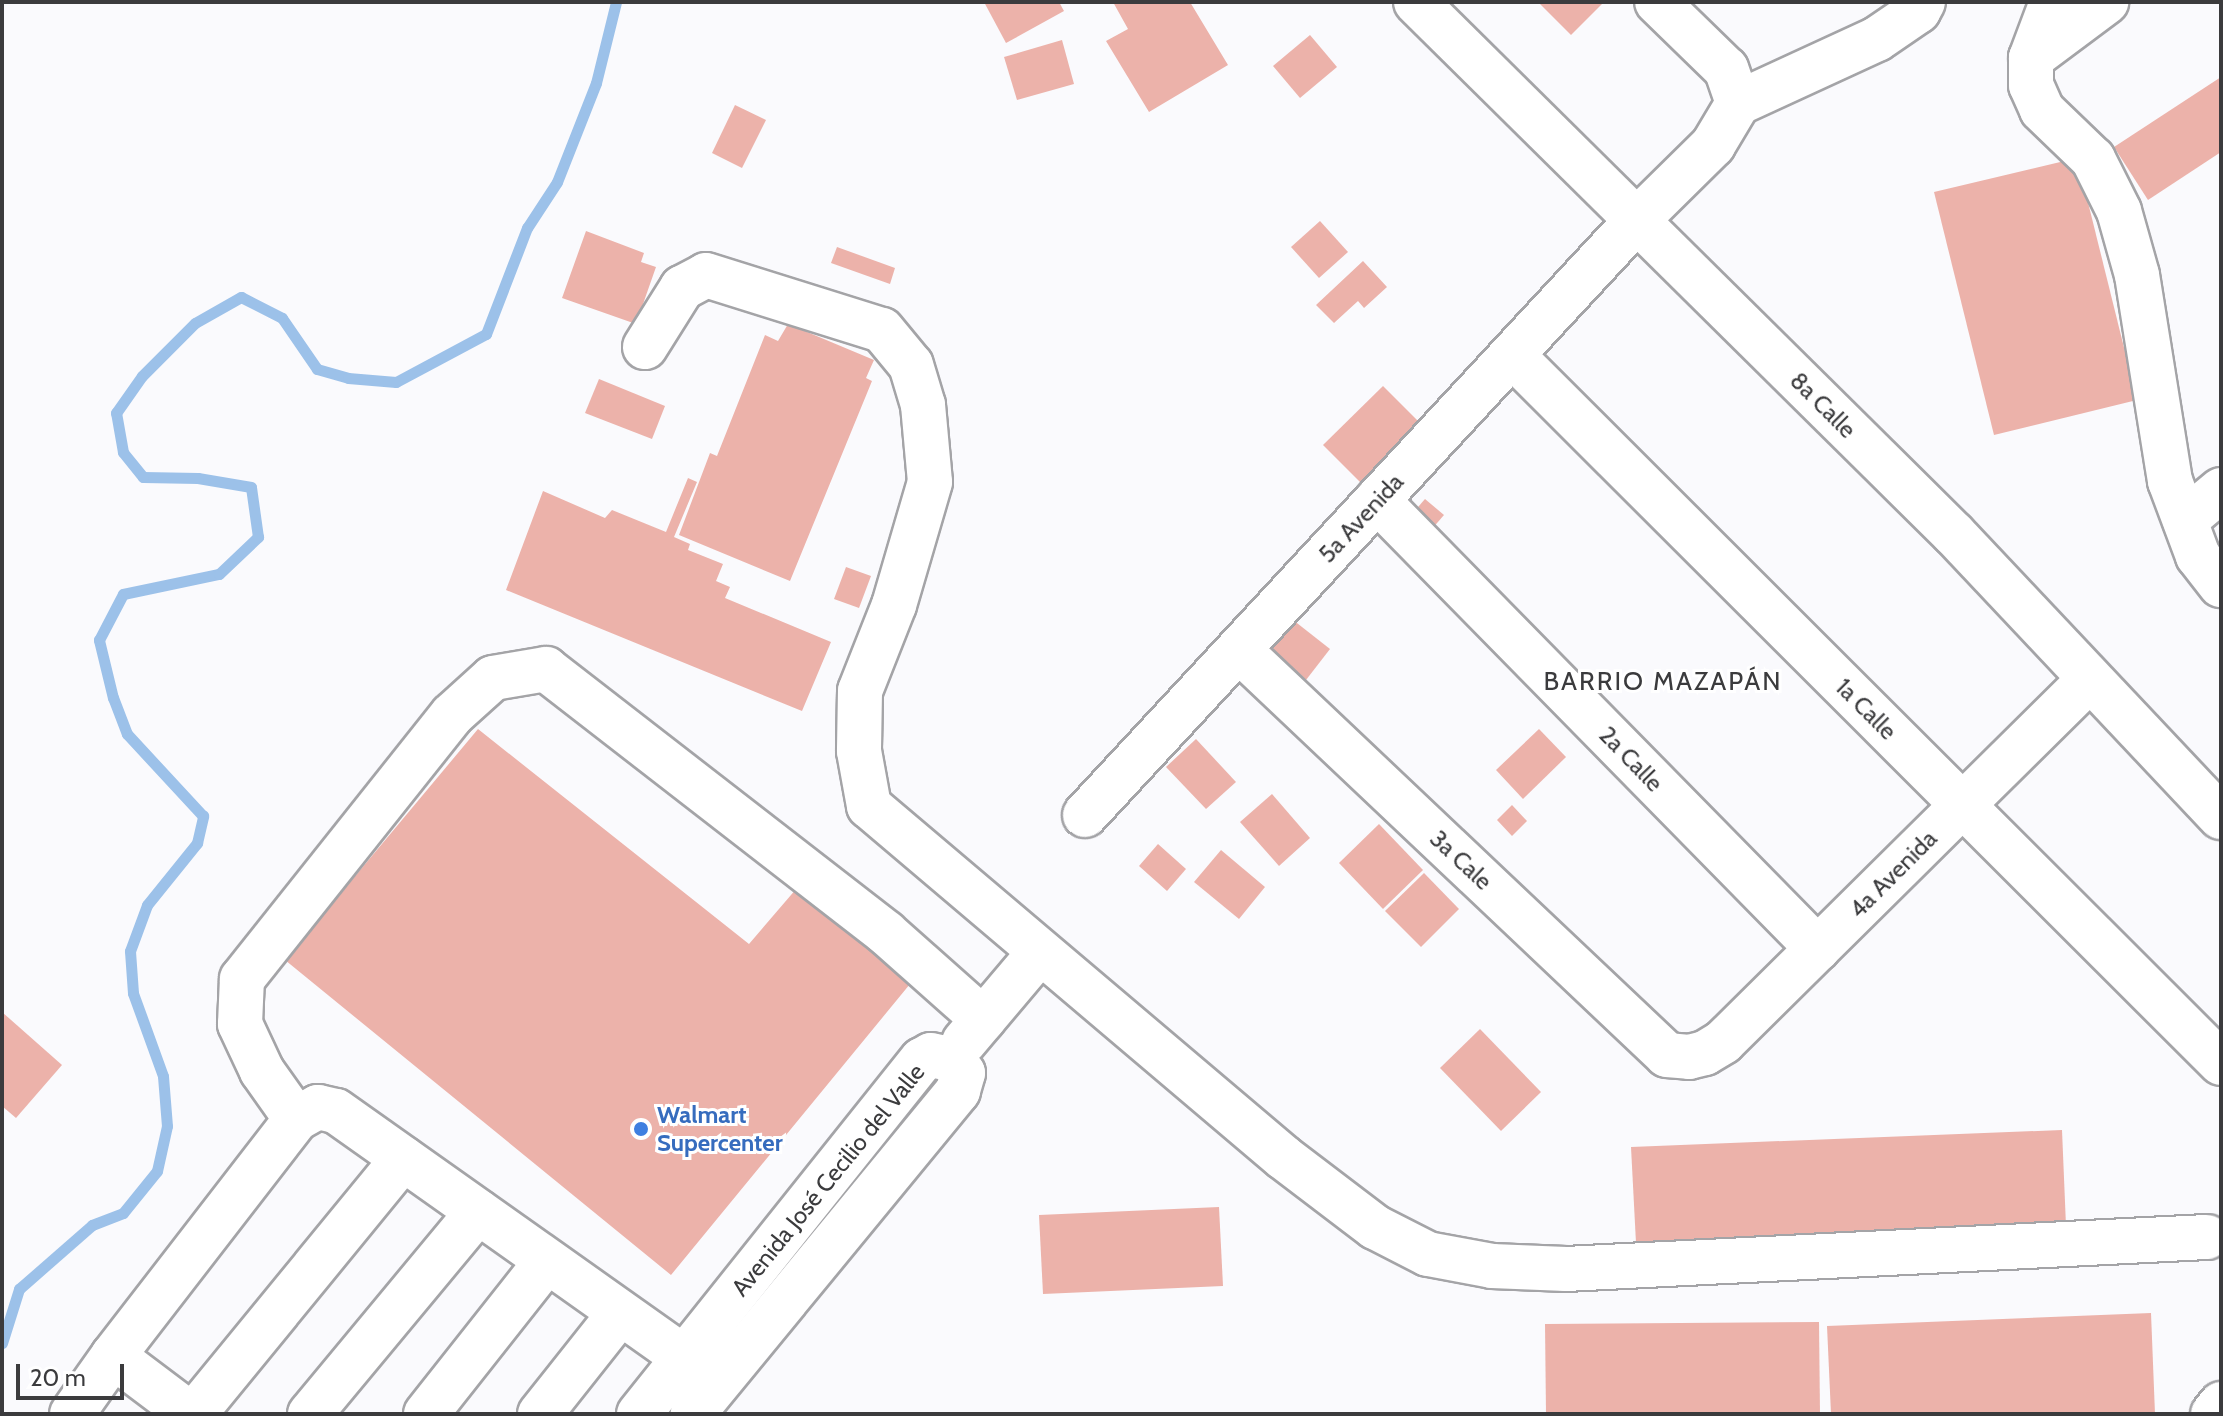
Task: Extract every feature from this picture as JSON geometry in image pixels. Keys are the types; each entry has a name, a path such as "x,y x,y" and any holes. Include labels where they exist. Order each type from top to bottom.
{"street":[{"name":"8a Calle","path":"1416,2 1954,534 2221,817"},
{"path":"1657,2 1726,69 1738,103 1877,39 1918,11 1923,2"},
{"path":"2052,2 2031,58 2031,85 2042,110 2093,159 2119,211 2137,275 2170,481 2198,556 2221,585"},
{"path":"2031,58 2106,2"},
{"name":"5a Avenida","path":"1085,815 1637,220 1713,145 1738,103"},
{"path":"645,347 682,288 706,275 882,330 911,365 923,405 930,482 894,605 860,691 859,751 869,806 1283,1157 1375,1227 1428,1254 1492,1266 1566,1269 2207,1237"},
{"name":"1a Calle","path":"1512,355 2221,1063"},
{"path":"2185,520 2221,490"},
{"name":"2a Calle","path":"1377,500 1818,949"},
{"name":"3a Cale","path":"1239,650 1667,1055 1689,1057"},
{"path":"296,1119 262,1071 240,1024 242,979 452,715 493,678 546,669 886,933 983,1019 1040,952"},
{"name":"4a Avenida","path":"1689,1057 1705,1053 1723,1042 2090,679"},
{"name":"Avenida José Cecilio del Valle","path":"639,1414 699,1385 922,1060 931,1055 950,1059 983,1019"},
{"path":"72,1414 113,1356 296,1119 318,1107 336,1111 620,1313 699,1385"},
{"path":"113,1356 192,1414 403,1159"},
{"path":"310,1414 478,1212"},
{"path":"426,1414 547,1261"},
{"path":"540,1414 620,1313"},
{"path":"2213,1414 2221,1404"}],"building":[{"path":"984,2 1059,2 1064,11 1006,43"},
{"path":"1113,2 1190,2 1228,65 1149,112 1106,41 1128,29"},
{"path":"1538,2 1604,2 1571,35"},
{"path":"1310,35 1337,67 1300,98 1273,66"},
{"path":"1062,40 1074,84 1017,100 1004,57"},
{"path":"2221,77 2221,152 2148,200 2114,147"},
{"path":"735,105 766,120 742,168 712,153"},
{"path":"2077,158 2137,400 1994,435 1934,192"},
{"path":"1320,221 1348,252 1319,278 1291,247"},
{"path":"586,231 644,253 641,262 656,267 636,324 562,298"},
{"path":"837,247 895,268 890,284 831,263"},
{"path":"1363,261 1387,287 1364,308 1358,301 1334,323 1316,305"},
{"path":"788,324 874,360 866,378 872,381 790,581 679,535 710,453 717,456 765,335 778,341"},
{"path":"599,379 665,406 652,439 585,413"},
{"path":"1383,386 1422,425 1362,484 1323,445"},
{"path":"688,478 697,482 674,537 690,544 688,550 723,564 716,581 730,587 725,598 831,642 802,711 506,590 543,491 605,518 612,510 666,532"},
{"path":"1425,499 1444,515 1431,530 1412,514"},
{"path":"846,567 871,576 859,608 834,599"},
{"path":"1288,616 1330,649 1306,680 1264,647"},
{"name":"Walmart Supercenter","path":"478,729 749,944 797,888 910,984 671,1275 285,960"},
{"path":"1539,729 1566,757 1523,799 1496,770"},
{"path":"1196,739 1236,782 1206,809 1166,767"},
{"path":"1272,794 1310,838 1279,866 1240,822"},
{"path":"1512,805 1527,821 1512,836 1497,820"},
{"path":"1379,824 1423,870 1383,909 1339,863"},
{"path":"1158,844 1186,869 1167,891 1139,866"},
{"path":"1221,850 1265,887 1239,919 1194,882"},
{"path":"1424,873 1459,909 1421,947 1385,911"},
{"path":"2,1012 62,1065 16,1118 2,1106"},
{"path":"1480,1029 1541,1092 1501,1131 1440,1068"},
{"path":"2062,1130 2066,1226 1636,1243 1631,1147"},
{"path":"1219,1207 1223,1286 1043,1294 1039,1215"},
{"path":"2151,1313 2155,1414 1831,1414 1827,1326"},
{"path":"1819,1322 1820,1414 1546,1414 1545,1324"}],"waterway":[{"path":"2,1343 19,1289 92,1225 123,1213 157,1171 167,1126 163,1076 133,993 130,951 147,905 197,843 203,816 127,734 113,698 99,640 123,594 219,574 258,537 251,487 198,478 143,477 123,452 116,413 142,376 195,323 241,297 282,318 317,369 348,378 396,382 486,334 527,228 557,182 596,83 616,2"}],"place":[{"name":"Walmart Supercenter","path":"641,1129"}],"district":[{"name":"BARRIO MAZAPÁN","path":"1663,682"}]}
